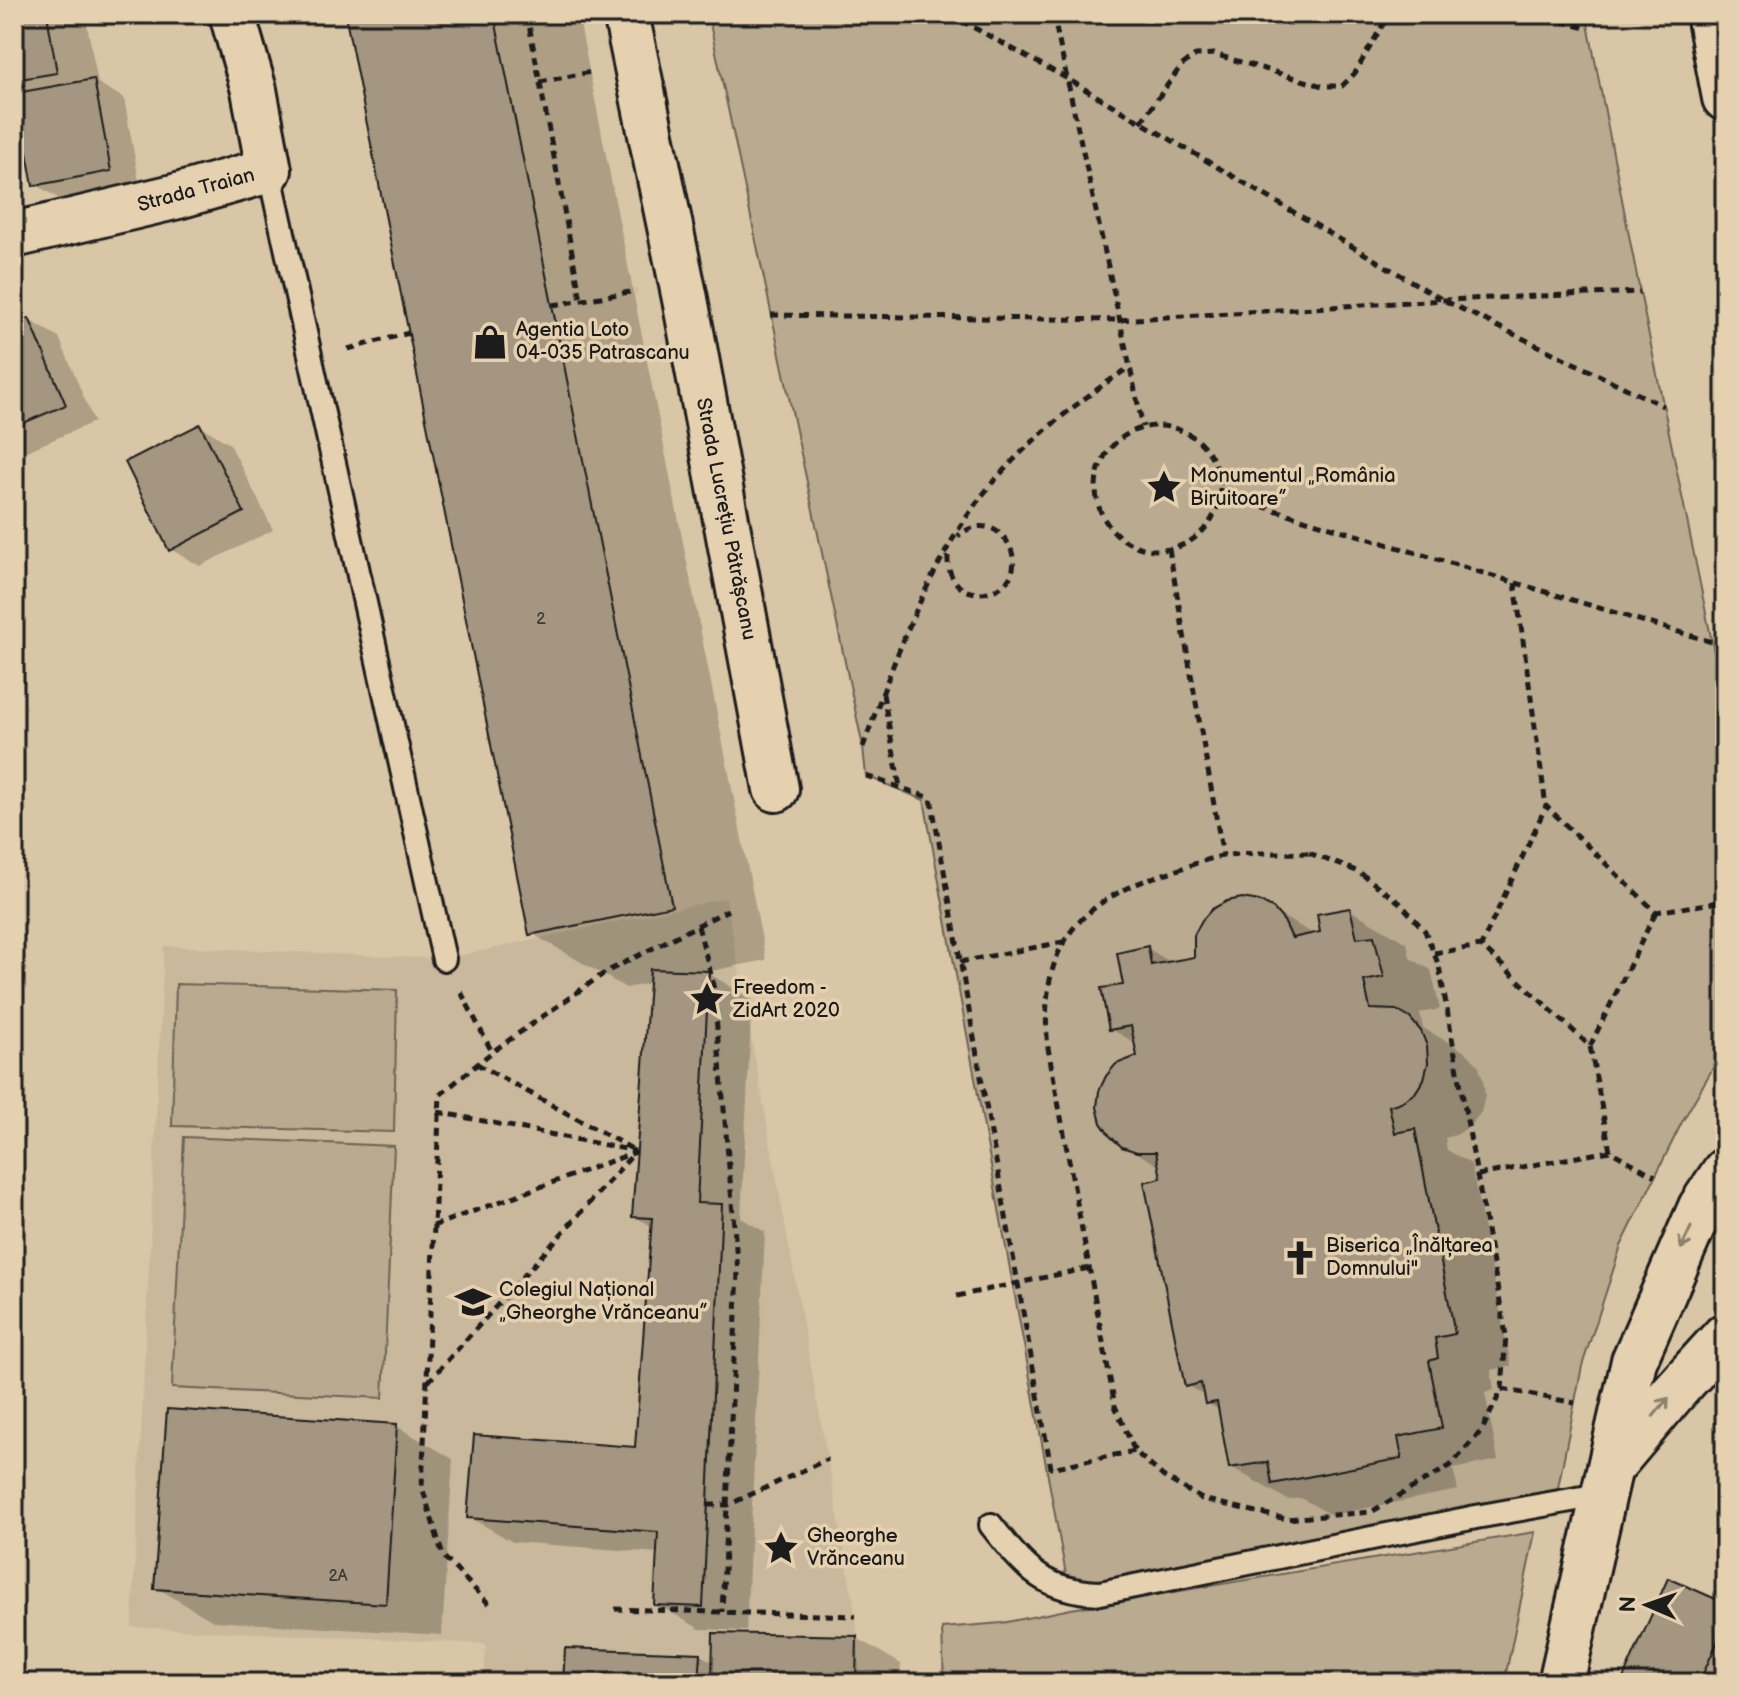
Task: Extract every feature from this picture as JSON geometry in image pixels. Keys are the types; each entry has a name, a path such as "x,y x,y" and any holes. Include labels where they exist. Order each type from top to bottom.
{"street":[{"name":"Strada Traian","path":"14,235 178,196 269,170 254,90 232,14"},
{"name":"Strada Lucrețiu Pătrășcanu","path":"626,14 685,299 776,789"},
{"path":"1709,14 1725,98"},
{"path":"1561,1683 1634,1361 1701,1207 1725,1171"},
{"path":"1608,1480 1674,1392 1725,1336"}],"lane":[{"path":"269,170 444,959"},
{"path":"991,1525 1037,1576 1069,1591 1100,1593 1476,1517 1608,1480"}],"path":[{"path":"527,14 581,300"},
{"path":"949,14 1066,78 1443,300 1663,406"},
{"path":"1053,14 1143,427"},
{"path":"1141,122 1181,66 1196,55 1214,54 1322,86 1342,86 1355,73 1389,14"},
{"path":"1535,14 1589,29"},
{"path":"540,82 596,71"},
{"path":"553,305 637,291"},
{"path":"771,315 1118,320 1443,300 1640,292"},
{"path":"309,358 409,333"},
{"path":"863,747 915,613 972,510 1010,463 1088,396 1130,367"},
{"path":"1164,425 1183,430 1200,441 1212,456 1219,474 1221,494 1215,513 1204,530 1190,543 1169,549 1148,550 1128,543 1111,530 1100,511 1095,491 1098,469 1107,450 1123,436 1143,427 1164,425"},
{"path":"1221,494 1712,642"},
{"path":"949,549 949,571 963,589 984,594 1004,584 1010,576 1013,555 1004,536 984,527 962,532 955,540"},
{"path":"1169,549 1223,856"},
{"path":"1481,946 1546,806 1515,583"},
{"path":"882,693 900,788"},
{"path":"866,776 931,798 1051,1468 1136,1451"},
{"path":"1546,806 1656,912"},
{"path":"1309,853 1359,872 1400,903 1425,931 1439,966 1506,1335 1502,1389 1482,1430 1450,1466 1371,1512 1286,1519 1202,1499 1164,1477 1136,1451 1115,1406 1048,1048 1045,1017 1047,991 1063,942 1074,926 1097,905 1135,882 1223,856 1309,853"},
{"path":"1656,912 1725,901"},
{"path":"489,1604 443,1556 422,1487 440,1095 492,1052 606,972 728,910"},
{"path":"1590,1046 1656,912"},
{"path":"698,926 713,982 738,1272 722,1612"},
{"path":"960,962 1063,942"},
{"path":"1434,953 1481,946"},
{"path":"1481,946 1590,1046 1610,1151"},
{"path":"444,959 492,1052"},
{"path":"477,1064 636,1151"},
{"path":"438,1112 636,1151"},
{"path":"433,1226 636,1151"},
{"path":"426,1383 636,1151"},
{"path":"1478,1175 1610,1151 1655,1176"},
{"path":"957,1296 1089,1268"},
{"path":"1502,1389 1575,1403"},
{"path":"708,1505 728,1505 828,1459"},
{"path":"615,1609 856,1616"}],"shaded area":[{"path":"708,14 1586,14 1725,705 1725,1047 1682,1122 1621,1246 1582,1366 1555,1503 1069,1591 924,800 866,776 863,747"},
{"name":"Colegiul Național „Gheorghe Vrănceanu”","path":"726,898 856,1616 861,1683 484,1683 486,1644 132,1627 164,946 444,959"},
{"path":"176,984 397,990 394,1132 172,1126"},
{"path":"184,1137 394,1146 383,1398 172,1388"},
{"path":"1535,1532 1504,1683 944,1683 942,1628 1002,1623"}],"building":[{"path":"14,14 47,14 57,73 14,80"},
{"path":"345,14 494,14 672,906 529,935"},
{"path":"94,79 111,171 33,186 16,93"},
{"path":"29,318 66,405 14,427 14,324"},
{"path":"200,424 244,512 169,551 125,462"},
{"name":"Biserica „Înălțarea Domnului\"","path":"1242,898 1259,901 1274,909 1292,938 1320,932 1317,914 1350,908 1357,938 1374,936 1384,977 1364,981 1370,1009 1396,1010 1410,1018 1421,1031 1427,1046 1428,1063 1424,1079 1415,1093 1389,1106 1395,1133 1415,1129 1455,1334 1435,1338 1438,1358 1429,1361 1442,1428 1398,1437 1402,1458 1272,1484 1268,1462 1229,1468 1217,1402 1205,1404 1201,1383 1185,1387 1144,1182 1161,1178 1156,1152 1137,1152 1122,1147 1101,1123 1097,1107 1099,1091 1106,1076 1116,1064 1137,1056 1131,1026 1109,1030 1101,988 1123,985 1117,953 1148,946 1151,965 1194,957 1194,935 1202,920 1212,909"},
{"path":"650,969 709,971 697,1203 722,1204 703,1607 654,1605 658,1532 467,1518 474,1435 635,1447 652,1218 632,1217"},
{"path":"167,1409 397,1424 386,1604 154,1589"},
{"path":"1668,1578 1725,1603 1725,1625 1699,1683 1621,1683"},
{"path":"713,1633 857,1636 856,1683 712,1683"},
{"path":"565,1648 701,1653 699,1683 563,1683"}],"place":[{"name":"Agentia Loto 04-035 Patrascanu","path":"490,342"},
{"name":"Monumentul „România Biruitoare”","path":"1164,487"},
{"name":"Freedom - ZidArt 2020","path":"707,999"},
{"name":"Biserica „Înălțarea Domnului\"","path":"1300,1258"},
{"name":"Colegiul Național „Gheorghe Vrănceanu”","path":"473,1302"},
{"name":"Gheorghe Vrănceanu","path":"781,1548"}]}
